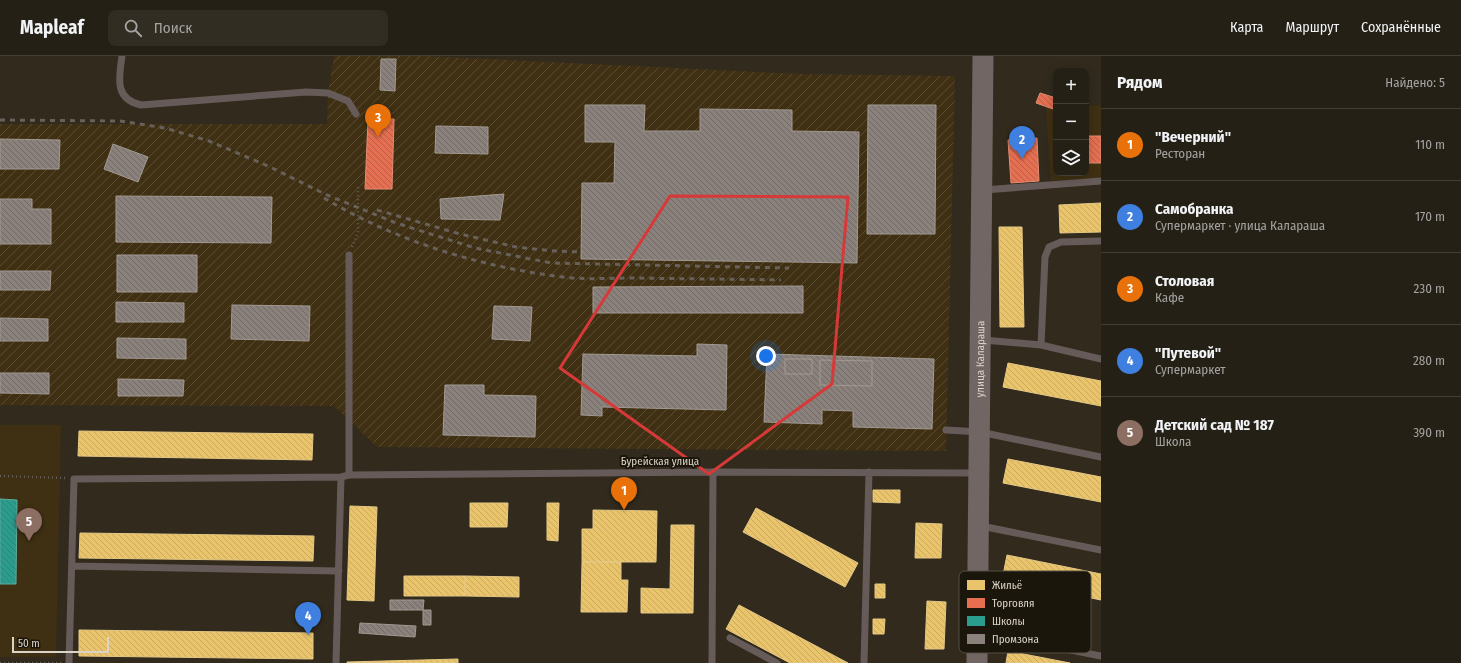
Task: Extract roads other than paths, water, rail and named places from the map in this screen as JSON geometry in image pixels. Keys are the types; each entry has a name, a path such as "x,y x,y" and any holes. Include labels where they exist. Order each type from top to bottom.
{"street":[{"name":"улица Калараша","path":"979,571 983,56"},
{"name":"улица Калараша","path":"977,653 977,663"}],"lane":[{"path":"122,56 120,85 123,96 129,101 141,105 306,92 328,93 348,101 356,114"},
{"path":"982,190 1101,181"},
{"path":"1041,345 1045,257 1049,247 1061,242 1101,241"},
{"path":"336,663 339,571 345,476 349,255"},
{"path":"981,340 1041,345 1101,359"},
{"path":"946,430 980,432 1101,457"},
{"path":"712,472 712,663"},
{"name":"Бурейская улица","path":"73,566 74,479 712,472 979,473"},
{"path":"864,663 869,472"},
{"path":"979,525 1101,550"},
{"path":"69,663 73,566 339,571"},
{"path":"730,638 776,663"},
{"path":"1086,653 1101,656"}],"railway":[{"path":"0,120 120,121 165,128 209,141 268,166 327,195 396,223 475,248 551,263 789,268"},
{"path":"324,198 380,227 439,250 470,259 532,272 563,277 600,279 781,280"},
{"path":"377,210 460,234 516,247 581,252"}],"place":[{"name":"Столовая","path":"378,137"},
{"name":"Самобранка","path":"1022,159"},
{"name":"\"Вечерний\"","path":"624,510"},
{"name":"Детский сад № 187","path":"29,541"},
{"name":"\"Путевой\"","path":"308,635"}]}
